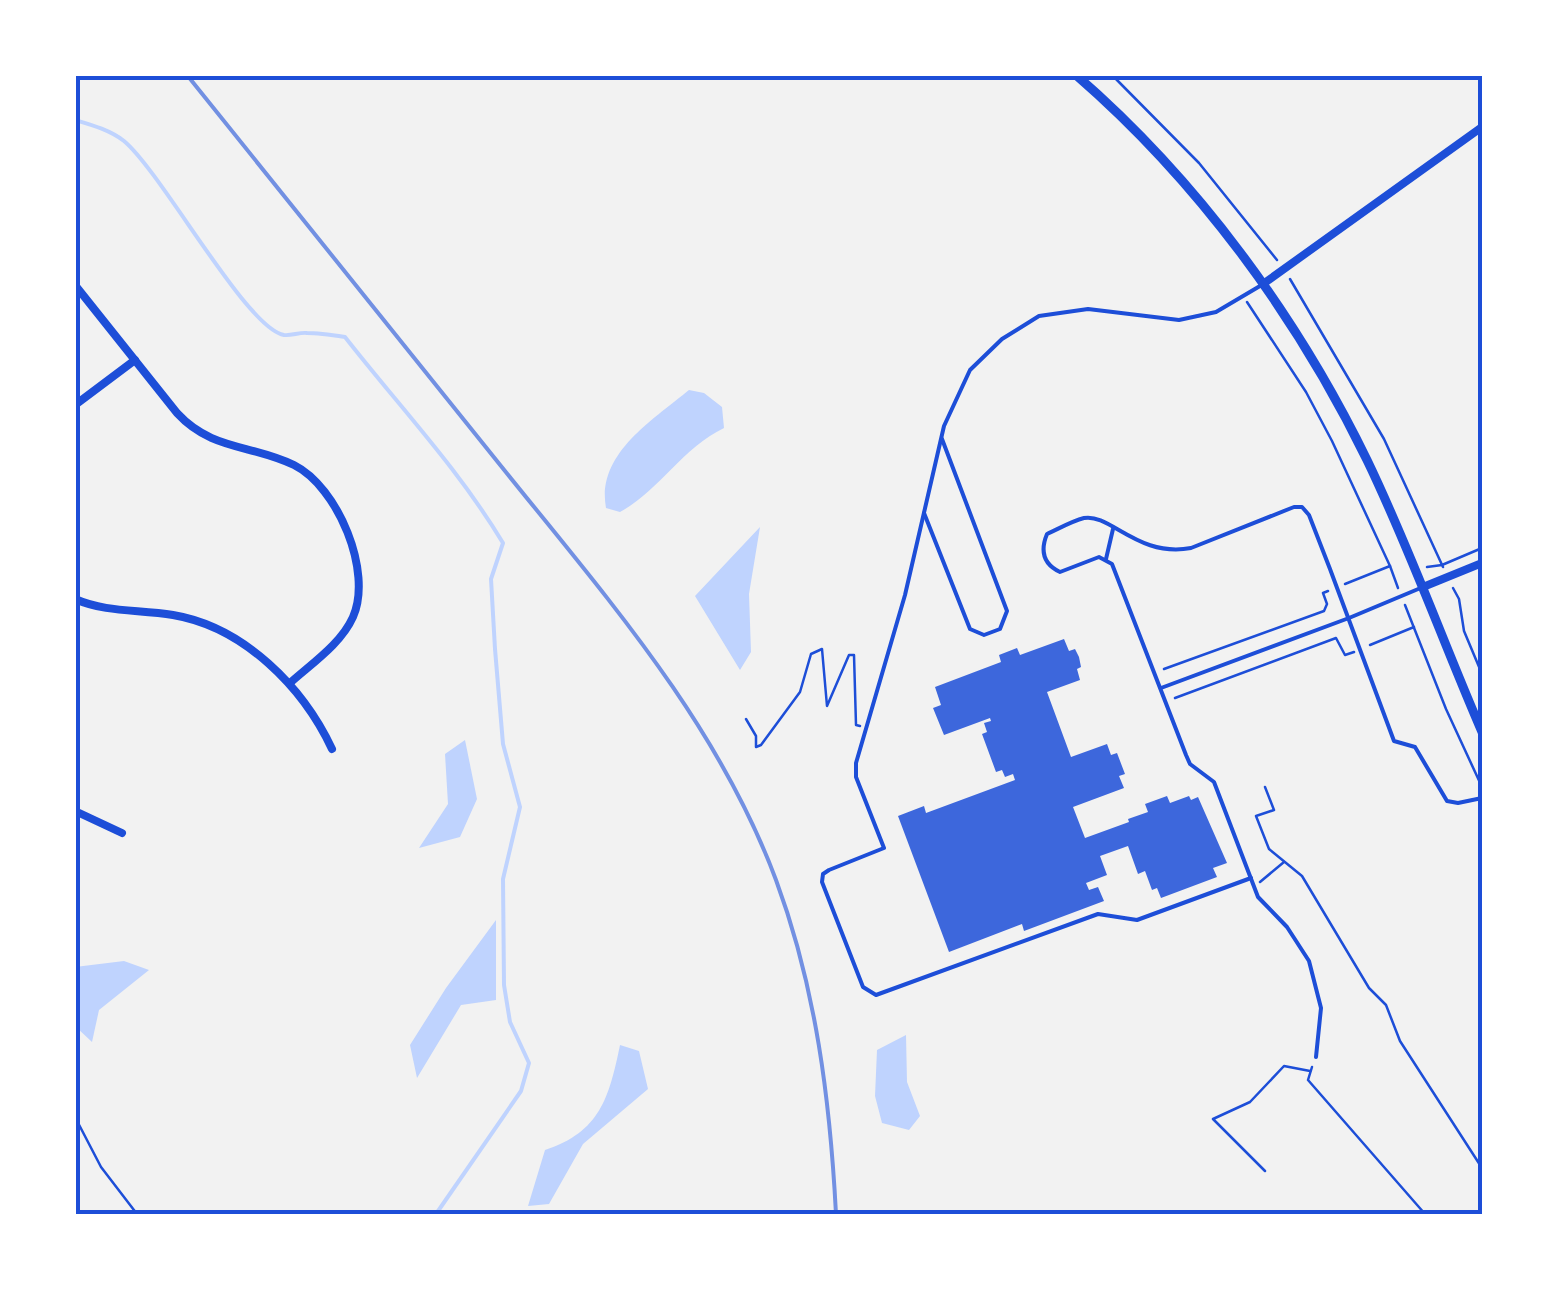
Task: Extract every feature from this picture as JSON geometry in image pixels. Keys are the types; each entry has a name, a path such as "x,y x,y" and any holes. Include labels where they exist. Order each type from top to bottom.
{"street":[{"path":"1076,75 1141,138 1263,284 1344,416 1423,587 1482,732"},
{"path":"1263,284 1482,127"},
{"path":"75,285 194,430 299,468 318,482 339,512 358,578 356,608 342,634 290,683"},
{"path":"75,405 135,360"},
{"path":"1423,587 1482,563"},
{"path":"75,599 111,610 173,615 203,623 230,637 290,683 319,721 332,749"},
{"path":"75,811 122,832"}],"lane":[{"path":"1251,878 1137,920 1098,914 876,996 863,988 822,882 829,870 884,848 856,776 856,763 904,594 942,438 970,370 1002,339 1040,316 1088,309 1180,320 1216,312 1263,284"},
{"path":"924,513 970,629 984,635 1000,629 1007,611 942,438"},
{"path":"1316,1057 1321,1008 1309,961 1287,927 1265,907 1214,782 1190,764 1112,564 1099,557 1060,572 1046,561 1042,552 1047,534 1087,517 1146,546 1177,551 1294,507 1302,508 1337,587 1394,741 1415,747 1447,801 1458,804 1482,798"},
{"path":"1106,559 1113,528"},
{"path":"1161,688 1423,587"}],"path":[{"path":"1243,298 1257,313 1306,392 1357,492 1393,576"},
{"path":"1442,565 1482,548"},
{"path":"1171,667 1324,611 1327,604 1323,593 1390,566"},
{"path":"1188,695 1336,638 1345,655 1414,627 1482,787"},
{"path":"746,719 756,736 756,747 761,745 800,692 811,654 822,648 826,706 850,655 854,656 856,725 866,728"},
{"path":"1265,787 1274,810 1256,816 1269,849 1302,876 1370,988 1386,1005 1400,1041 1482,1168"},
{"path":"1254,886 1285,861"},
{"path":"1316,1057 1308,1080 1426,1214"},
{"path":"1264,1171 1213,1119 1250,1102 1284,1066 1311,1071"},
{"path":"75,1117 101,1167 137,1214"}],"water":[{"path":"689,390 704,393 722,407 724,428 709,436 634,503 620,512 606,508 605,489 618,455 644,426"},
{"path":"760,527 749,594 751,652 740,670 695,596"},
{"path":"465,740 477,799 460,837 419,848 448,804 445,754"},
{"path":"496,920 496,1000 461,1005 417,1078 410,1045"},
{"path":"124,961 149,970 99,1010 92,1042 75,1026 75,967"},
{"path":"906,1035 907,1082 920,1116 909,1130 882,1123 875,1096 877,1050"},
{"path":"620,1045 639,1051 648,1089 583,1144 549,1204 528,1206 545,1150 578,1133 599,1111"}],"building":[{"path":"1064,639 1069,651 1075,649 1079,657 1080,680 1047,692 1071,757 1107,744 1111,755 1117,753 1125,774 1119,776 1124,788 1073,807 1085,838 1129,822 1128,819 1148,812 1145,804 1167,796 1170,803 1198,797 1227,863 1213,868 1217,877 1161,898 1157,888 1152,890 1145,871 1138,874 1128,846 1100,856 1107,875 1086,883 1089,890 1098,887 1104,901 1024,931 1022,924 949,952 898,816 924,806 926,813 1015,780 1013,774 1005,777 1002,770 996,772 982,734 987,732 984,723 990,718 944,735 933,708 941,705 935,687 1001,662 999,655 1017,648 1020,655"}],"waterway":[{"path":"75,120 119,137 141,159 227,279 268,326 284,335 345,337 447,463 503,543 491,579 495,649 503,744 520,807 503,879 504,985 510,1022 529,1063 521,1091 436,1214"}],"railway":[{"path":"187,75 621,616 724,768 776,880 801,962 825,1087 836,1214"}]}
